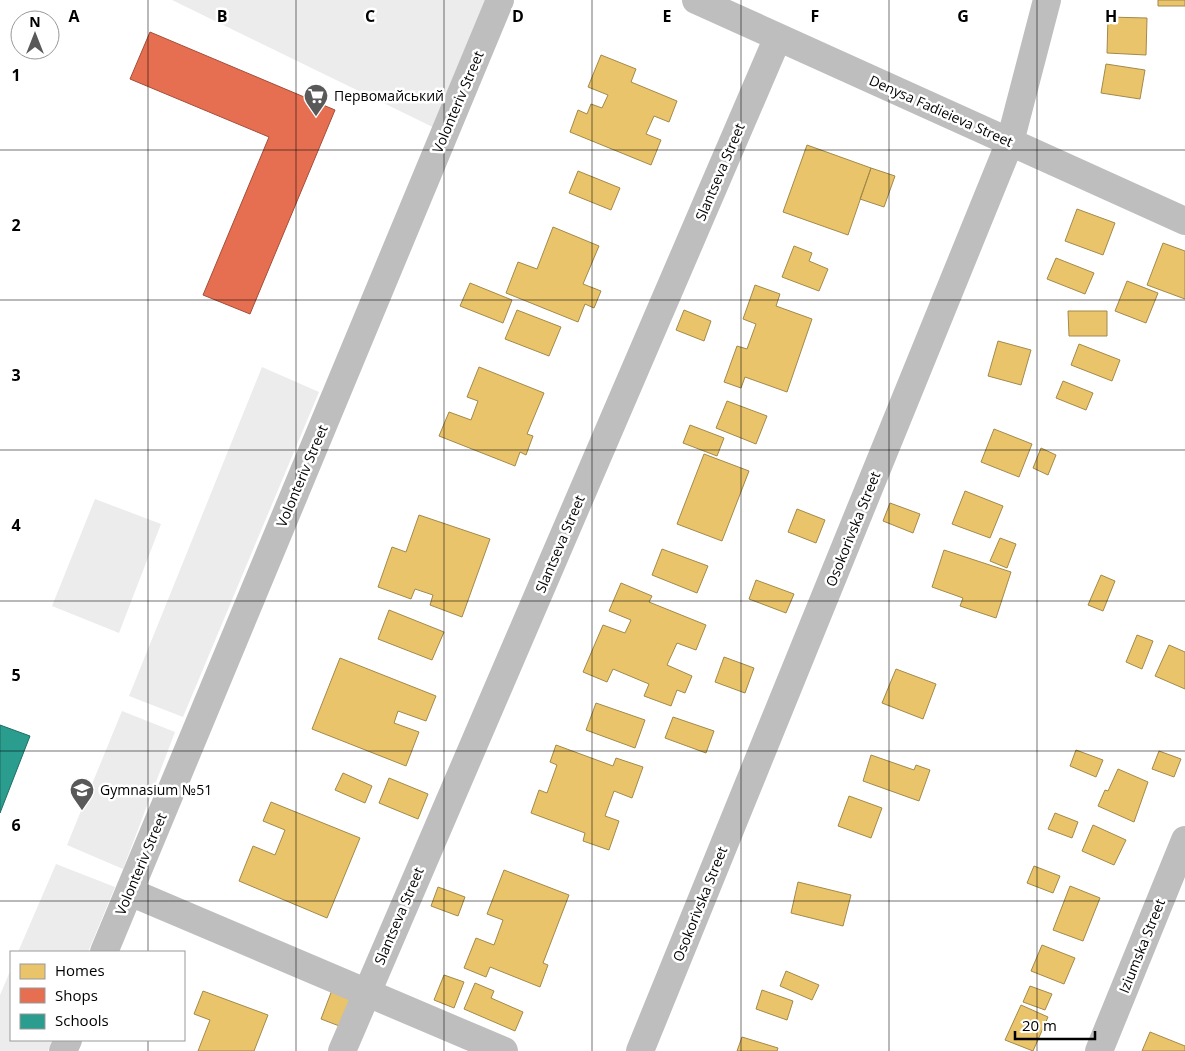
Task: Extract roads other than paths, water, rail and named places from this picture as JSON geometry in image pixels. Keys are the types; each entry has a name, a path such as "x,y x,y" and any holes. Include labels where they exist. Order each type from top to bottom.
{"street":[{"name":"Volonteriv Street","path":"104,951 500,0"},
{"name":"Denysa Fadieieva Street","path":"696,0 1185,221"},
{"name":"Osokorivska Street","path":"640,1051 1010,142 1047,0"},
{"name":"Slantseva Street","path":"342,1051 778,37"},
{"name":"Iziumska Street","path":"1099,1051 1185,840"},
{"path":"130,892 367,991 504,1051"}],"place":[{"name":"Первомайський","path":"316,117"},
{"name":"Gymnasium №51","path":"82,811"}]}
